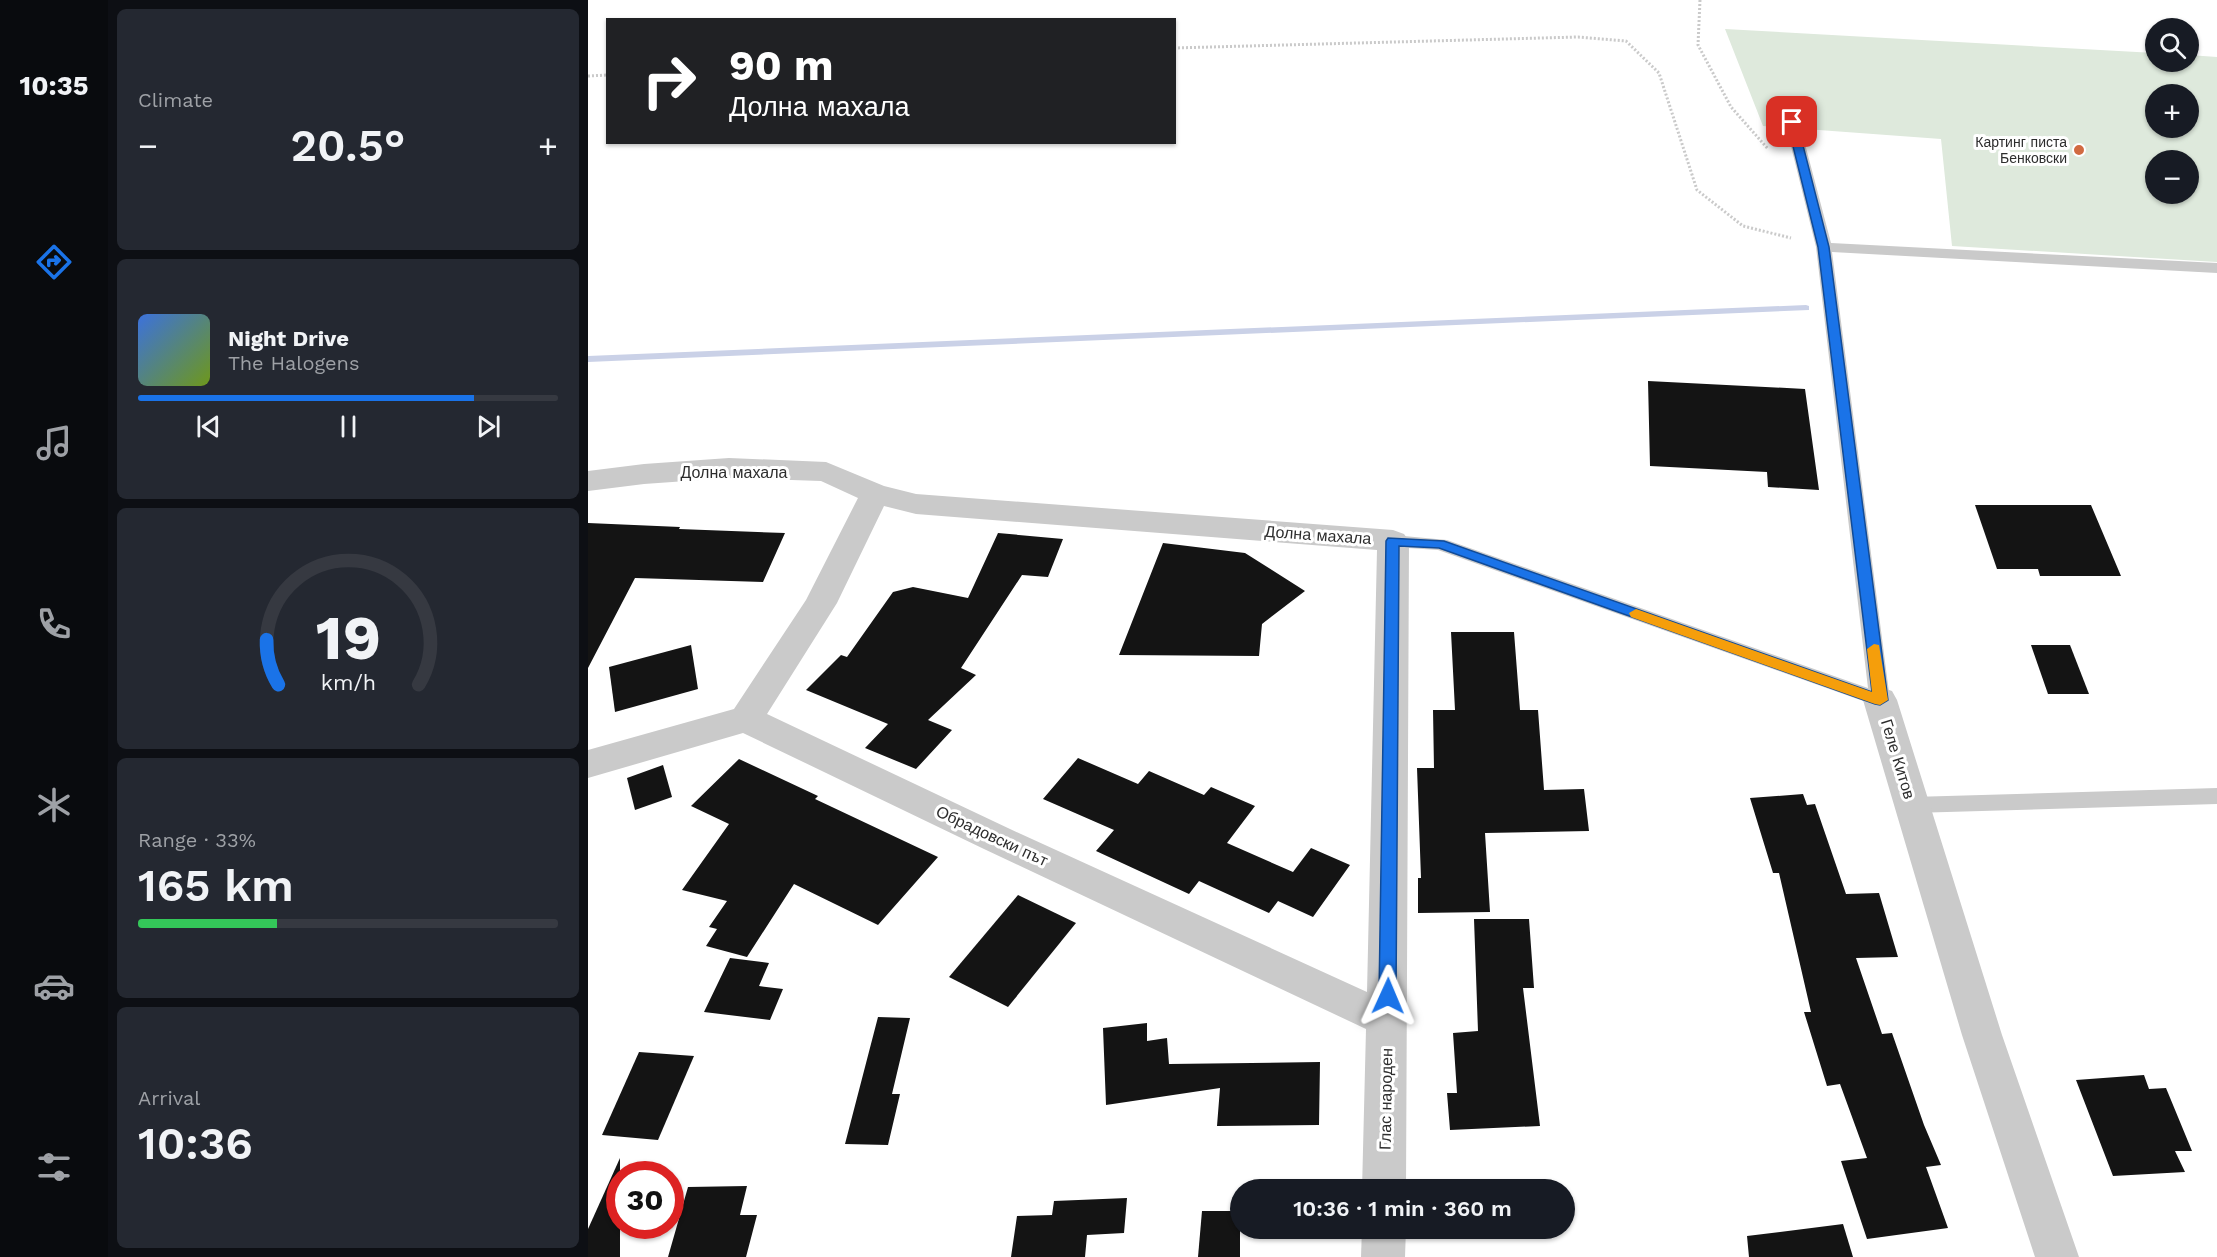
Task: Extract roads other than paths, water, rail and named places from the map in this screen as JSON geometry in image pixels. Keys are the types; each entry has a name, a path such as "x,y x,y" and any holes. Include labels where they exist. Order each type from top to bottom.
{"street":[{"name":"Долна махала","path":"588,481 729,468 826,472 875,494 916,504 1393,541"},
{"path":"588,764 746,719 821,603 875,494"},
{"name":"Глас народен","path":"1384,1179 1393,541"},
{"name":"Геле Китов","path":"1880,700 1982,1035 2057,1257"},
{"name":"Обрадовски път","path":"746,719 1387,1020"},
{"path":"1383,1257 1384,1239"}],"lane":[{"name":"Геле Китов","path":"1787,102 1824,247 1880,700"},
{"path":"1824,247 2217,268"},
{"name":"Долна махала","path":"1393,541 1440,544 1880,700"},
{"path":"1912,805 2217,796"}],"waterway":[{"path":"588,359 1806,308"}],"place":[{"name":"Картинг писта Бенковски","path":"2079,150"}]}
